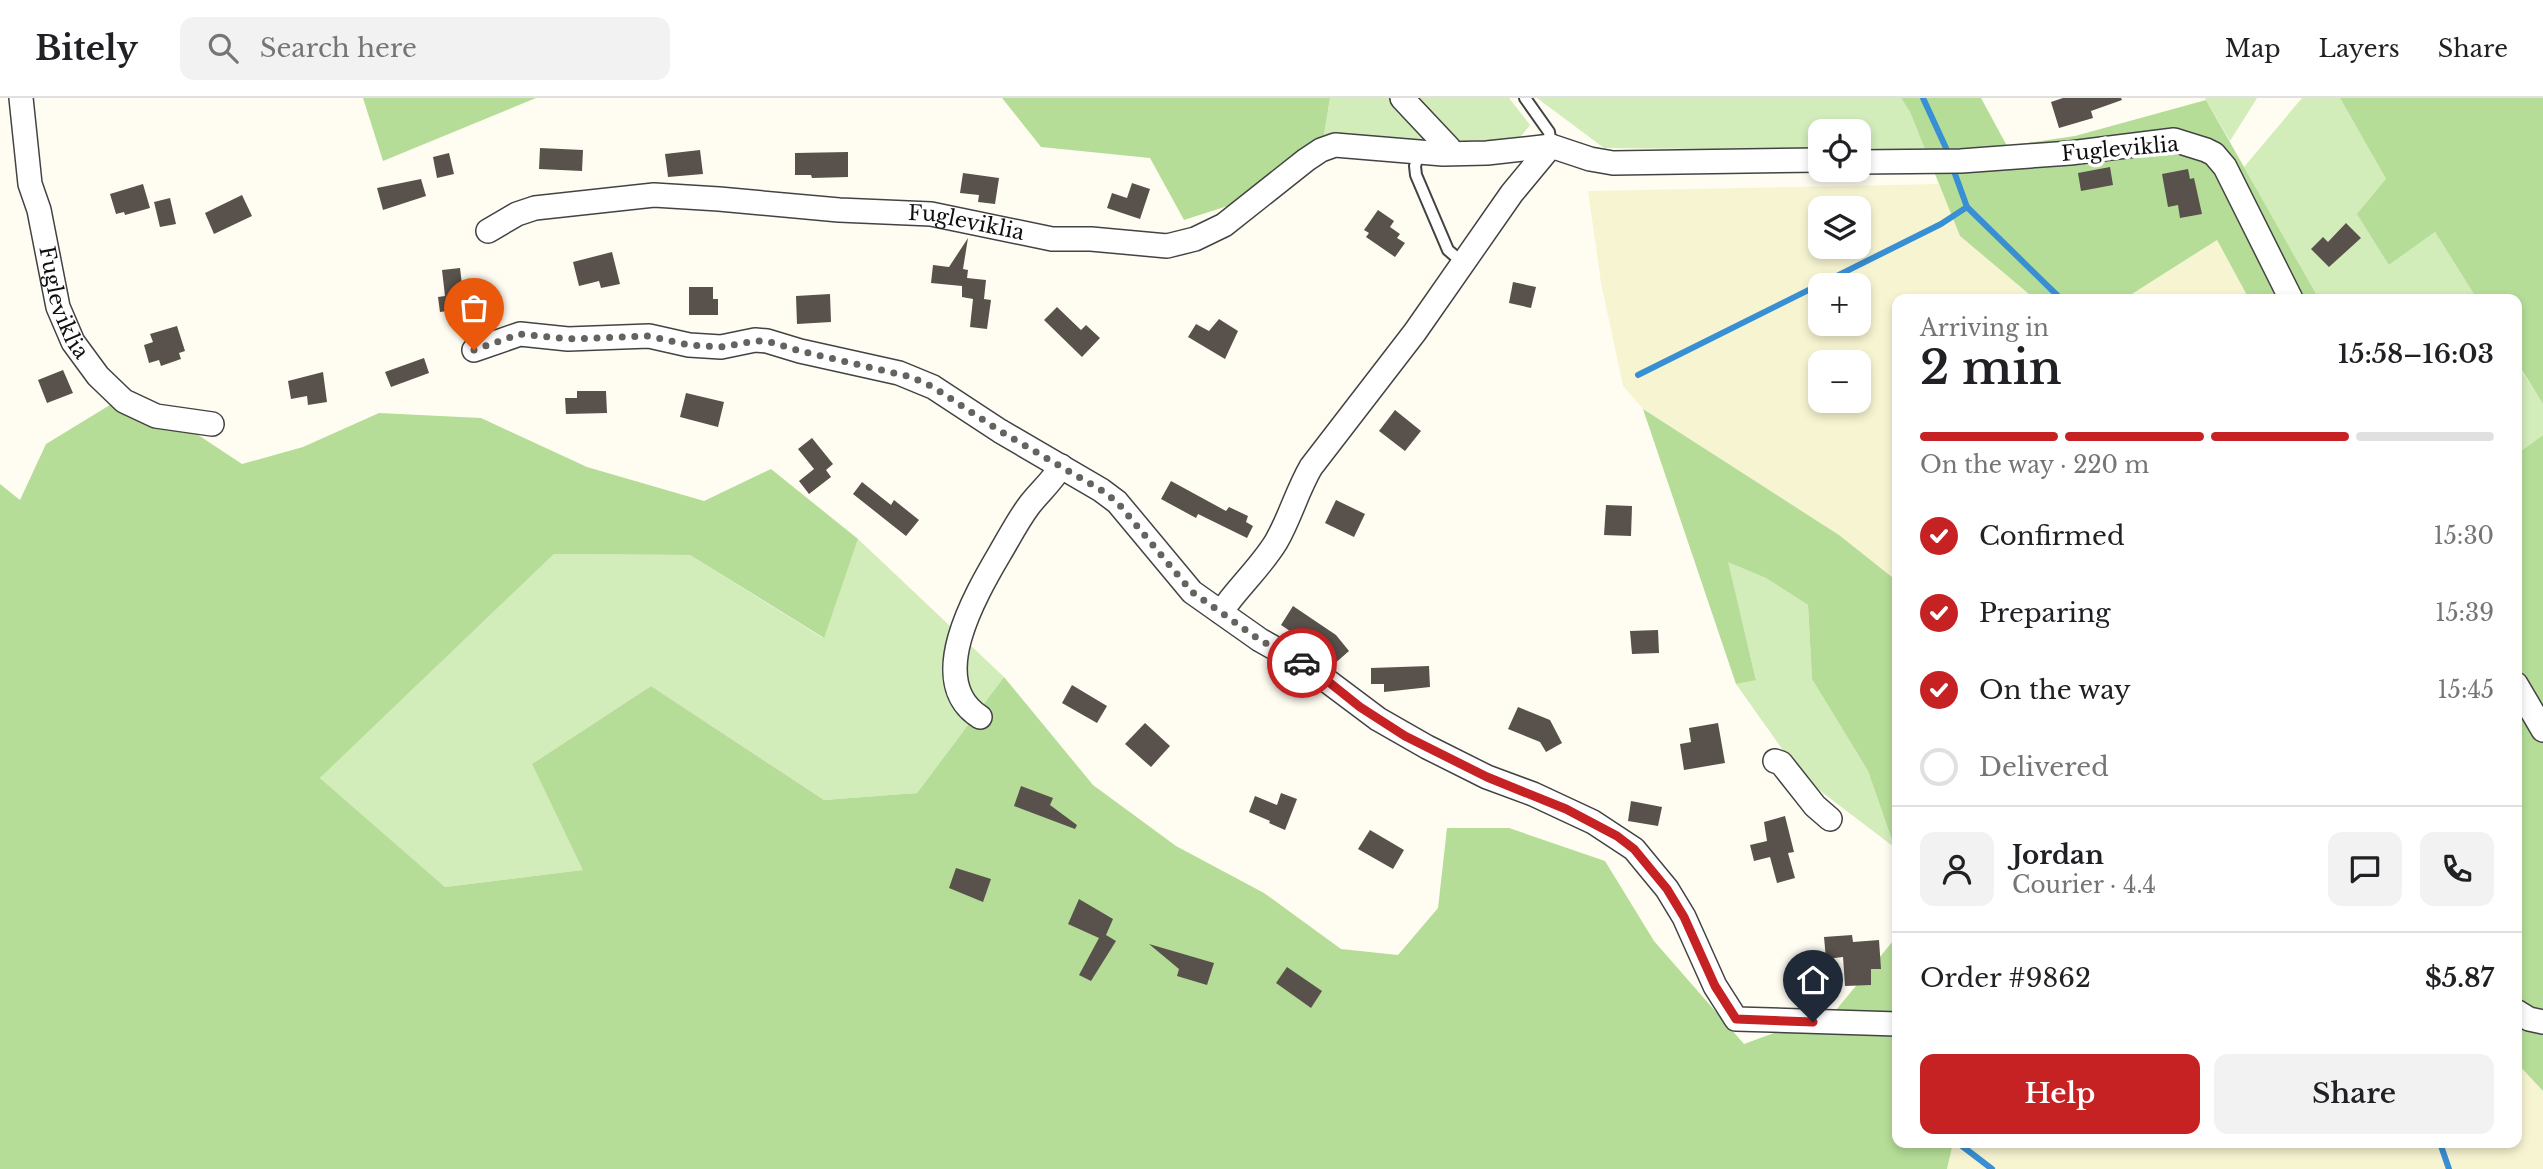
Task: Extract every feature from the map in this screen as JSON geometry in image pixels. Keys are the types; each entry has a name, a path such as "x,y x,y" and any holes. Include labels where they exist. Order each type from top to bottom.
{"street":[{"name":"Fugleviklia","path":"21,98 30,184 39,210 58,307 73,342 99,376 124,401 156,416 212,424"},
{"path":"1402,98 1449,148 1450,153"},
{"name":"Fugleviklia","path":"1871,162 1961,161 2070,153 2174,140 2195,145 2214,154 2225,167 2288,294"},
{"name":"Fugleviklia","path":"488,231 517,214 535,208 654,195 839,210 904,211 1052,239 1176,245 1224,225 1306,160 1327,147 1343,144 1419,153 1487,153 1550,146 1590,159 1613,163 1808,160"},
{"path":"1221,612 1263,562 1276,541 1311,467 1415,332 1512,193 1550,146"},
{"path":"474,350 520,334 568,339 649,336 689,345 721,347 767,341 911,377 944,393 1000,431 1101,490 1117,502 1192,592 1260,640 1310,668 1360,707 1405,736 1487,777 1566,809 1617,836 1634,849 1667,889 1679,909 1715,986 1736,1019 1892,1024"},
{"path":"979,717 963,702 956,678 956,660 968,612 1025,511 1061,466"},
{"path":"2522,694 2543,730"},
{"path":"1774,761 1781,763 1815,806 1830,819"},
{"path":"2522,1015 2543,1022"}],"lane":[{"path":"1525,98 1549,132 1550,146"},
{"path":"1419,153 1415,166 1416,175 1448,250 1463,263"}],"shaded area":[{"path":"1939,184 1960,236 2029,294 1892,294 1892,577 1839,535 1643,409 1623,386 1601,283 1588,191"},
{"path":"2217,240 2246,294 2132,294"},
{"path":"2522,1068 2543,1091 2543,1169 1947,1169 1952,1148 2522,1148"}],"green space":[{"path":"363,98 536,98 383,161"},
{"path":"1002,98 1330,98 1324,135 1243,201 1184,220 1150,158 1041,147"},
{"path":"1330,98 1509,98 1530,125 1514,145 1397,141 1324,135"},
{"path":"1537,98 1901,98 1910,112 1926,151 1871,151 1871,119 1808,119 1808,150 1604,148"},
{"path":"1901,98 1981,98 2007,146 2075,136 2206,100 2316,294 2246,294 2217,240 2132,294 2029,294 1960,236 1910,112"},
{"path":"2205,98 2257,98 2230,141"},
{"path":"2302,98 2340,98 2386,179 2389,265 2435,232 2474,294 2316,294 2244,167"},
{"path":"2340,98 2543,98 2543,404 2522,370 2522,294 2474,294 2435,232 2389,265 2357,214 2386,179"},
{"path":"2522,371 2543,404 2543,435 2522,451"},
{"path":"123,397 177,421 242,464 303,447 379,413 481,418 587,467 704,501 771,469 858,539 824,638 690,555 554,554 320,778 445,887 583,870 532,764 651,686 824,800 917,793 1004,677 1093,785 1176,846 1264,893 1341,949 1398,955 1438,908 1447,828 1509,828 1605,861 1654,941 1744,1044 1836,1010 1892,942 1892,1148 1952,1148 1947,1169 0,1169 0,484 20,500 46,444"},
{"path":"1643,409 1839,535 1892,577 1892,841 1868,771 1812,679 1808,605 1766,578 1728,562 1756,680 1736,684"},
{"path":"2543,435 2543,1091 2522,1068 2522,451"},
{"path":"858,539 1004,677 917,793 824,800 651,686 532,764 584,870 445,887 320,778 554,554 690,555 823,638"},
{"path":"1727,561 1766,578 1808,605 1812,679 1868,771 1892,845 1802,777 1736,684 1756,679"}],"building":[{"path":"2063,98 2122,100 2091,111 2093,118 2059,128 2051,102"},
{"path":"540,148 583,150 582,171 539,169"},
{"path":"700,150 703,174 668,177 665,154"},
{"path":"848,152 848,177 812,178 811,175 795,175 795,153"},
{"path":"449,153 454,174 437,178 433,157"},
{"path":"2110,167 2113,185 2081,191 2078,173"},
{"path":"2188,169 2190,179 2194,178 2202,214 2180,218 2178,205 2168,207 2162,174"},
{"path":"963,173 999,178 995,204 978,202 979,195 960,193"},
{"path":"421,179 426,196 383,210 377,188"},
{"path":"1132,183 1150,189 1140,219 1107,208 1112,193 1127,198"},
{"path":"143,184 150,208 125,215 124,212 116,214 110,194"},
{"path":"242,195 252,216 214,234 205,213"},
{"path":"170,198 176,224 160,227 154,202"},
{"path":"1378,210 1394,221 1390,227 1400,234 1397,238 1405,243 1395,257 1366,237 1369,233 1364,230"},
{"path":"2346,223 2361,238 2329,267 2311,249 2323,237 2328,242"},
{"path":"968,238 963,269 968,270 967,278 986,280 984,299 991,300 987,329 970,327 973,299 962,297 962,286 931,283 933,265 949,267"},
{"path":"612,252 620,284 601,288 599,281 579,286 573,262"},
{"path":"460,268 463,293 469,293 471,308 440,312 438,297 445,296 442,270"},
{"path":"1513,282 1536,287 1531,308 1509,303"},
{"path":"689,287 713,287 713,299 718,299 718,315 689,315"},
{"path":"830,294 831,322 797,324 796,296"},
{"path":"1057,307 1081,330 1086,325 1100,338 1082,357 1044,320"},
{"path":"1219,319 1238,331 1225,359 1188,337 1196,324 1209,331"},
{"path":"177,326 185,351 179,353 181,359 161,366 159,360 149,363 144,345 153,342 150,334"},
{"path":"424,358 429,373 391,387 385,372"},
{"path":"63,370 73,393 47,403 38,380"},
{"path":"323,372 327,402 308,405 307,396 291,399 288,381"},
{"path":"577,391 606,391 607,413 566,414 565,398 577,398"},
{"path":"686,393 724,402 718,427 680,417"},
{"path":"1395,410 1421,431 1405,451 1379,431"},
{"path":"812,438 833,464 826,470 831,477 809,494 799,481 814,469 798,449"},
{"path":"1171,481 1226,511 1229,507 1248,516 1246,522 1253,526 1247,538 1198,514 1196,518 1161,499"},
{"path":"862,482 891,505 894,500 919,520 906,536 853,494"},
{"path":"1336,500 1365,514 1354,537 1325,523"},
{"path":"1606,505 1632,506 1631,536 1604,535"},
{"path":"1293,606 1336,635 1349,651 1333,665 1320,651 1281,625"},
{"path":"1658,630 1659,653 1632,654 1630,631"},
{"path":"1429,666 1430,687 1384,692 1384,684 1371,684 1371,668"},
{"path":"1072,685 1107,706 1097,723 1062,703"},
{"path":"1518,707 1550,720 1562,743 1546,752 1540,742 1508,729"},
{"path":"1145,723 1170,746 1151,767 1125,744"},
{"path":"1718,723 1725,763 1684,770 1680,744 1691,742 1689,728"},
{"path":"1021,786 1053,798 1050,805 1077,825 1075,829 1014,806"},
{"path":"1281,793 1297,799 1285,830 1249,812 1255,796 1277,805"},
{"path":"1631,801 1662,807 1658,826 1628,821"},
{"path":"1785,816 1794,852 1788,853 1795,878 1777,883 1770,857 1754,861 1750,845 1767,841 1764,822"},
{"path":"1370,830 1404,850 1393,869 1358,849"},
{"path":"956,868 991,879 983,902 949,888"},
{"path":"1079,899 1113,919 1106,935 1116,941 1091,981 1079,975 1099,938 1068,924"},
{"path":"1852,935 1853,942 1879,940 1881,969 1871,969 1871,985 1845,986 1843,957 1826,959 1824,937"},
{"path":"1149,944 1214,963 1207,985 1177,976 1179,969"},
{"path":"1287,967 1322,991 1311,1008 1276,983"}],"waterway":[{"path":"1923,98 1946,148"},
{"path":"1955,174 1967,207 2056,294"},
{"path":"1638,375 1941,224 1967,207"},
{"path":"1965,1148 1992,1169"},
{"path":"2442,1148 2449,1169"}],"way so far":[{"path":"474,350 520,334 568,339 649,336 689,345 721,347 767,341 911,377 933,387 1000,431 1101,490 1117,502 1192,592 1260,640 1302,663"}],"route":[{"path":"1302,663 1360,707 1405,736 1487,777 1533,794 1593,822 1634,849 1667,889 1684,917 1715,986 1736,1019 1813,1022"}]}
